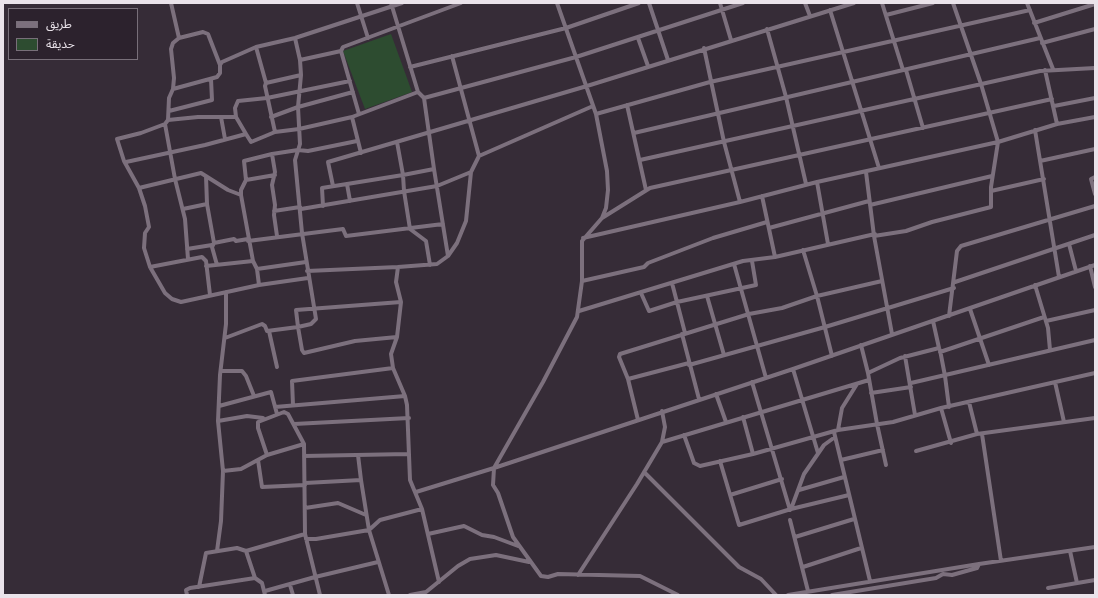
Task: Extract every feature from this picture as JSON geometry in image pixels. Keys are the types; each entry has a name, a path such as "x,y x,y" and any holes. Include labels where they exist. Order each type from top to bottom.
{"street":[{"path":"171,3 179,38"},
{"path":"357,3 360,17 368,38"},
{"path":"220,65 222,62 256,47 295,38 360,17 391,5 402,3"},
{"path":"300,60 341,51 343,47 461,3"},
{"path":"557,3 596,114 608,180 606,208 602,218"},
{"path":"410,67 566,28 638,3"},
{"path":"649,3 668,60"},
{"path":"720,3 731,40"},
{"path":"424,98 576,57 743,3"},
{"path":"805,3 810,16"},
{"path":"334,186 328,162 587,86 704,48 854,3"},
{"path":"882,3 915,99 923,128"},
{"path":"886,15 933,3"},
{"path":"579,311 734,264 775,257 828,244 906,231 932,222 990,208 992,176 998,142 972,55 953,3"},
{"path":"1027,3 1053,69"},
{"path":"1034,23 1095,4"},
{"path":"391,5 418,92 424,98 448,256"},
{"path":"830,10 842,54 879,168"},
{"path":"596,114 710,82 842,54 1030,10"},
{"path":"766,29 786,97 806,184"},
{"path":"1042,43 1095,29"},
{"path":"173,89 211,79 219,75 220,65 208,34 203,32 179,38 173,43 171,49 174,78 173,89 169,98 167,122 170,152 183,209 188,259"},
{"path":"269,331 298,327 311,324 315,321 315,308 308,278 302,233 296,160 300,144 298,107 301,75 300,60 295,38"},
{"path":"638,38 648,66"},
{"path":"634,133 717,112 852,83 1040,38"},
{"path":"256,47 266,83 267,98 275,132"},
{"path":"704,48 710,82 724,142 740,202"},
{"path":"341,51 358,114"},
{"path":"452,56 479,156"},
{"path":"640,160 1045,70 1095,68"},
{"path":"1045,70 1058,124"},
{"path":"266,83 301,75"},
{"path":"169,111 212,100 211,79"},
{"path":"350,81 267,98 238,101 235,108 236,117 251,142 275,132 299,129 352,117 418,92"},
{"path":"271,117 298,107 353,92"},
{"path":"1054,106 1095,98"},
{"path":"678,595 640,576 558,574 545,577 538,573 518,546 508,526 498,493 493,487 494,468 543,382 579,311 582,281 581,264 583,238 602,218 646,190 1052,99"},
{"path":"627,105 646,190"},
{"path":"307,271 437,264 448,256 457,243 466,221 471,172 479,156 593,106"},
{"path":"236,117 198,117 167,122 141,133 117,139 126,162 139,188 149,227 145,233 144,248 150,267 162,290 176,301 259,285 308,278"},
{"path":"221,117 226,139"},
{"path":"352,117 361,153"},
{"path":"583,238 740,202 806,184 998,142 1058,124 1095,117"},
{"path":"1035,130 1059,277"},
{"path":"126,162 246,134"},
{"path":"259,285 257,269 253,261 248,240 241,195 241,190 246,180 244,161 272,154 298,150 308,151 358,140"},
{"path":"397,142 403,174 410,229 426,241 430,265"},
{"path":"1040,161 1095,149"},
{"path":"272,154 275,175 272,185 277,236"},
{"path":"323,206 321,190 324,187 434,169"},
{"path":"274,211 323,206 437,186 471,172"},
{"path":"866,172 886,308 892,334"},
{"path":"139,188 198,174 206,176 228,190 241,195"},
{"path":"246,180 275,175"},
{"path":"206,176 207,204 217,265"},
{"path":"769,228 870,203 992,176"},
{"path":"1095,177 1091,179 1095,194"},
{"path":"991,191 1044,179"},
{"path":"817,182 828,244"},
{"path":"347,184 350,201"},
{"path":"762,196 775,257"},
{"path":"183,209 207,204"},
{"path":"949,316 955,282 957,251 961,246 1095,206"},
{"path":"582,281 644,267 650,262 713,238 768,222"},
{"path":"187,249 234,239 236,241 248,240 343,229 346,236 443,224"},
{"path":"955,282 1095,235"},
{"path":"1069,244 1076,271"},
{"path":"803,250 817,296 832,356"},
{"path":"150,267 202,257 206,261 210,295"},
{"path":"206,266 253,261"},
{"path":"641,293 648,311 677,302 757,285 752,261"},
{"path":"257,269 306,262"},
{"path":"734,264 758,345 766,378"},
{"path":"416,492 494,468 662,411 832,356 1093,265 1095,287"},
{"path":"398,267 396,282 401,302 397,337 390,354 393,368 405,396 409,418 408,454 410,480 422,509 439,582"},
{"path":"638,420 628,379 619,354 749,314 782,308 817,296 882,281"},
{"path":"672,283 689,364 699,399"},
{"path":"1036,285 1045,319 1050,350"},
{"path":"628,379 724,355 825,327 954,288"},
{"path":"217,551 221,522 223,471 218,406 225,338 227,304 226,292"},
{"path":"708,296 724,355"},
{"path":"397,337 355,341 304,353 302,350 295,310 401,302"},
{"path":"970,309 989,365"},
{"path":"868,373 905,356 940,350 1045,319 1095,310"},
{"path":"933,321 945,376 949,407"},
{"path":"225,338 262,324 269,331 277,367"},
{"path":"871,393 911,385 1095,340"},
{"path":"861,345 868,373 876,424 886,465"},
{"path":"905,356 915,415"},
{"path":"293,405 292,381 393,368"},
{"path":"793,369 818,453"},
{"path":"221,371 242,371 246,376 254,396"},
{"path":"684,435 696,465 753,454 836,431 876,424 1095,373"},
{"path":"662,442 869,380"},
{"path":"752,382 791,509"},
{"path":"1056,382 1064,422"},
{"path":"857,384 842,408 835,437 870,581"},
{"path":"218,406 271,392 277,414"},
{"path":"716,394 726,422"},
{"path":"275,407 405,396"},
{"path":"969,402 980,434 1001,560"},
{"path":"941,408 950,443"},
{"path":"578,575 662,442 665,428 662,411"},
{"path":"267,455 258,425 260,420 286,412 304,444 305,536 320,595"},
{"path":"218,421 250,416 265,418"},
{"path":"743,417 753,454"},
{"path":"294,424 409,418"},
{"path":"916,451 980,434 1095,418"},
{"path":"791,509 804,474 824,445 835,437"},
{"path":"223,471 241,469 267,455 304,444"},
{"path":"841,460 883,450"},
{"path":"304,456 408,454"},
{"path":"358,455 369,530 389,595"},
{"path":"258,460 262,487 361,480"},
{"path":"720,461 739,525 791,509 849,495"},
{"path":"644,472 739,567 764,582 776,595"},
{"path":"799,490 844,477"},
{"path":"730,495 782,479"},
{"path":"305,508 338,503 366,515"},
{"path":"199,587 204,554 208,552 237,548 246,551 305,536 316,539 369,530 380,520 422,509"},
{"path":"794,537 854,519"},
{"path":"790,520 808,591"},
{"path":"428,534 464,526 482,535 494,537 518,546"},
{"path":"788,595 1001,560 1095,547"},
{"path":"803,567 862,548"},
{"path":"246,551 255,578"},
{"path":"1070,551 1077,583"},
{"path":"410,595 426,592 466,561 480,557 502,555 530,562"},
{"path":"186,595 188,588 255,578 261,581 265,593 315,577 378,562"},
{"path":"832,595 855,593 936,578 943,574 954,575 977,568 979,564"},
{"path":"1048,588 1095,580"},
{"path":"290,584 293,595"}],"green space":[{"path":"391,34 412,92 365,109 343,51"}]}
